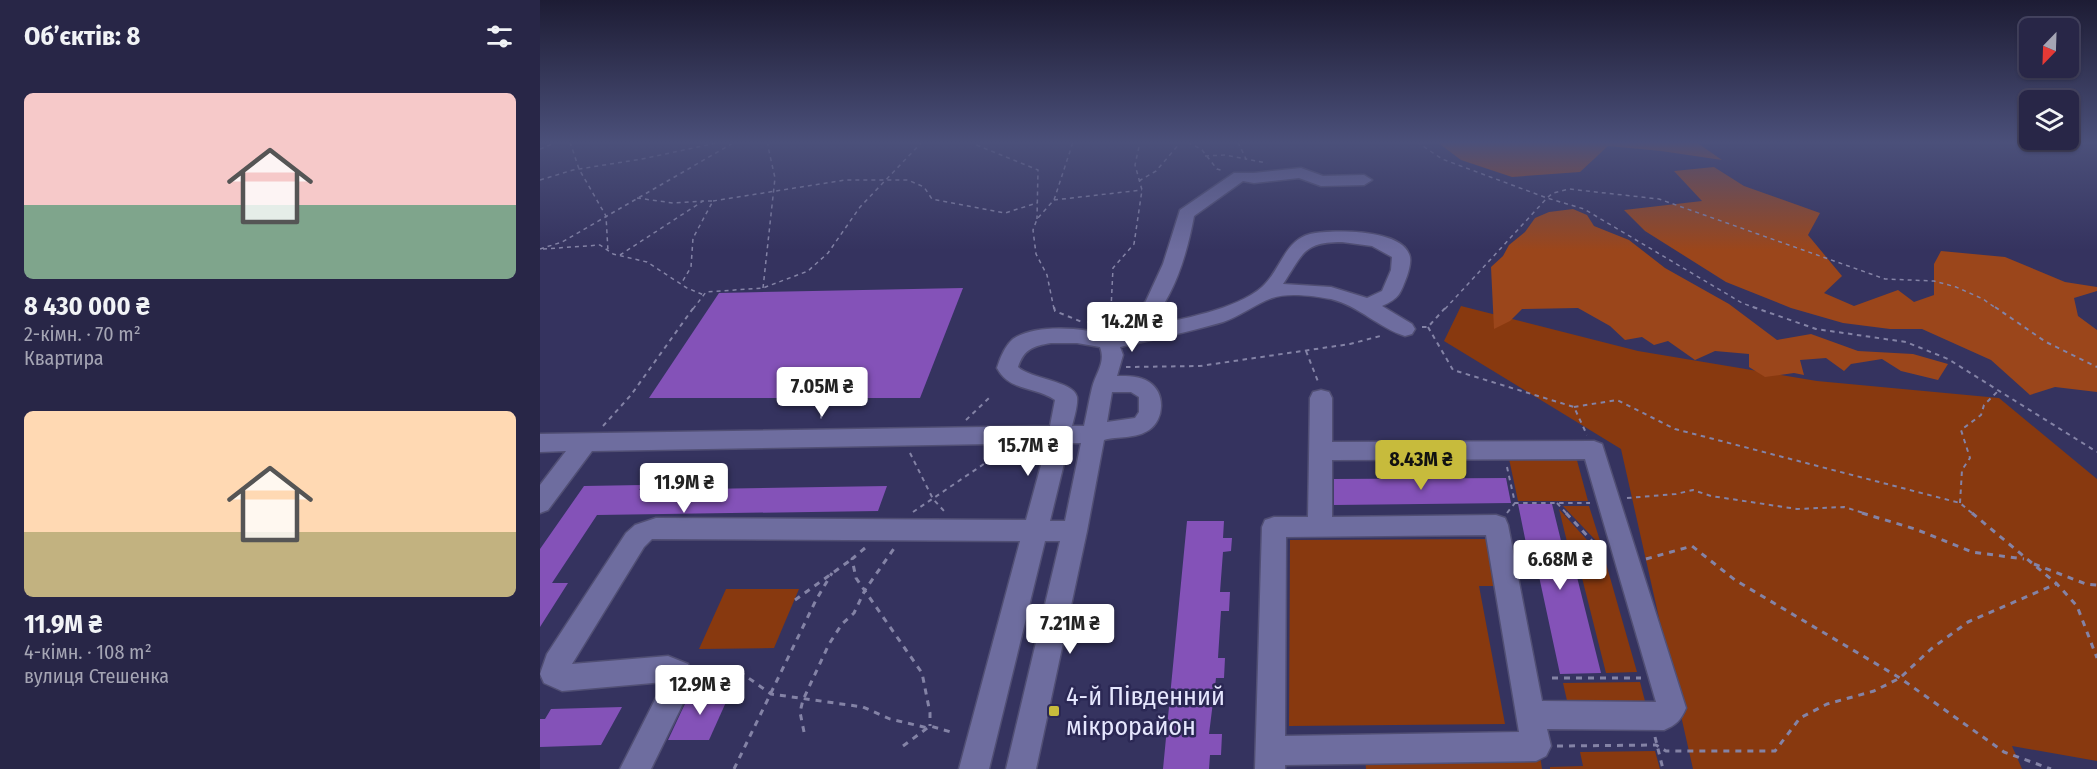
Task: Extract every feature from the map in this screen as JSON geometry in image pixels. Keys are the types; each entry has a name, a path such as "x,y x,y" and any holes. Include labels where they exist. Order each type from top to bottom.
{"street":[{"path":"1021,769 1113,355 1120,337 1150,310 1158,296 1182,239 1186,214 1230,178"},
{"path":"1313,178 1321,181 1364,180"},
{"path":"1269,291 1301,244 1307,240 1324,237 1365,239 1386,244 1401,255 1400,270 1390,295 1367,306"},
{"path":"974,769 1060,435 1066,397 1058,389 1029,383 1012,376 1007,368 1010,356 1019,345 1027,340 1041,337 1120,337 1217,317 1234,311 1269,291 1300,288 1343,294 1405,329"},
{"path":"540,443 1095,434 1116,428 1136,427 1146,421 1150,412 1151,396 1146,390 1135,384 1107,376"},
{"path":"1320,527 1321,398"},
{"path":"540,503 585,443"},
{"path":"1320,451 1594,450 1672,708 1664,716 1530,715"},
{"path":"1496,525 1530,715 1536,746 1270,760 1274,527 1496,525"},
{"path":"635,769 679,683 678,673 668,669 562,678 554,674 557,663 635,540 644,532 656,528 1075,531"}],"path":[{"path":"584,178 606,216 608,251"},
{"path":"542,249 562,242 672,178"},
{"path":"763,288 774,178"},
{"path":"1038,178 1037,219 1033,230 1036,254 1047,275 1055,311 1083,322 1108,322 1120,337"},
{"path":"1037,219 1054,200 1060,178"},
{"path":"1120,337 1110,307 1113,268 1134,244 1142,190 1138,178"},
{"path":"1139,181 1144,178"},
{"path":"1493,178 1584,209 1742,303 1816,329 1906,342 1948,359 2097,452"},
{"path":"637,198 673,203 712,201 845,180 908,180 924,187 932,199 1005,213 1037,203"},
{"path":"585,443 622,408 686,316 706,292 763,288 808,271 828,253 860,207 886,180"},
{"path":"1107,376 1306,351 1350,344 1405,329 1428,327 1547,198 1553,193 1569,189 1659,199 1885,279 1934,281 1956,287 1983,299 2046,342 2097,367"},
{"path":"1054,200 1142,190"},
{"path":"620,255 703,201"},
{"path":"681,284 691,267 693,238 712,201"},
{"path":"542,249 554,250 600,245 608,251 643,260 681,284 704,295"},
{"path":"1428,327 1453,370 1574,407 1617,400 1675,429 1960,503 2057,584 2077,606 2097,658"},
{"path":"1306,351 1310,364 1319,377 1321,398"},
{"path":"1960,503 1962,470 1970,458 1961,430 1981,415 1984,405 1999,390"},
{"path":"949,436 990,398"},
{"path":"1574,407 1594,450"},
{"path":"795,600 898,529 933,499 1022,435"},
{"path":"905,437 910,456 933,499 961,530"},
{"path":"1504,451 1515,503 1592,503"},
{"path":"1626,498 1676,494 1693,490 1712,496 1797,509 1844,507 1905,526 1972,552 2026,559 2086,584 2097,585"},
{"path":"1557,503 1609,559"},
{"path":"804,732 800,712 829,644 842,624 854,613 898,529"},
{"path":"1646,559 1692,546 1735,580 1900,678 2004,752 2051,769"},
{"path":"852,559 856,578 922,673 930,713 929,727 903,746"},
{"path":"734,769 816,600 832,573"},
{"path":"1536,746 1656,746 1666,751 1775,751 1800,718 1827,704 1874,691 1900,678 1931,649 1968,622 2057,584"},
{"path":"727,672 740,672 771,694 863,707 890,719 951,732"},
{"path":"1552,678 1644,678"}],"shaded area":[{"path":"1680,178 1731,178 1744,186 1820,213 1808,235 1842,276 1824,293 1854,306 1898,290 1914,302 1934,295 1934,264 1941,251 2005,257 2065,282 2097,287 2097,291 2074,298 2078,316 2097,330 2097,392 2055,387 2030,395 1991,360 1922,329 1890,329 1843,323 1791,308 1726,282 1645,231 1624,210 1702,201"},
{"path":"1573,209 1587,215 1594,226 1629,240 1665,268 1729,304 1777,340 1811,334 1858,351 1913,354 1948,364 1938,380 1901,371 1882,359 1851,364 1844,371 1826,358 1800,360 1804,375 1794,373 1765,377 1749,367 1749,354 1715,351 1695,360 1668,341 1654,345 1642,337 1625,340 1610,326 1578,308 1522,309 1510,321 1494,329 1491,267 1503,256 1509,245 1525,232 1535,218 1549,212"},
{"path":"1461,306 1638,351 1817,381 1999,398 2097,479 2097,761 2012,746 2022,769 1693,769 1621,449 1444,341"},
{"path":"1575,453 1588,501 1518,501 1508,454"},
{"path":"1563,506 1589,506 1602,547"},
{"path":"1559,509 1605,560 1637,672 1606,673 1575,550 1569,550"},
{"path":"1493,539 1502,586 1479,586 1505,724 1289,726 1290,540"},
{"path":"726,589 799,589 774,648 699,649"},
{"path":"1640,682 1646,705 1568,705 1563,683"},
{"path":"1655,751 1660,769 1550,769 1550,767 1583,766 1580,752"},
{"path":"1540,756 1542,769 1366,769 1365,758"}],"building":[{"path":"963,288 920,398 649,398 719,293"},
{"path":"1506,478 1511,503 1334,505 1334,479"},
{"path":"642,485 639,490 887,486 878,511 597,515 552,583 568,583 540,627 540,549 584,486"},
{"path":"1518,504 1552,504 1564,553 1571,553 1601,673 1560,674 1534,553 1528,553"},
{"path":"1187,521 1224,521 1223,538 1232,538 1231,551 1223,552 1220,592 1230,592 1229,611 1221,611 1218,658 1225,658 1224,678 1216,678 1209,734 1222,734 1221,755 1210,755 1209,769 1163,769"},
{"path":"691,691 731,691 709,740 668,740"},
{"path":"622,707 601,745 540,747 540,719 545,719 551,709"}],"place":[{"name":"4-й Південний мікрорайон","path":"1054,711"}]}
